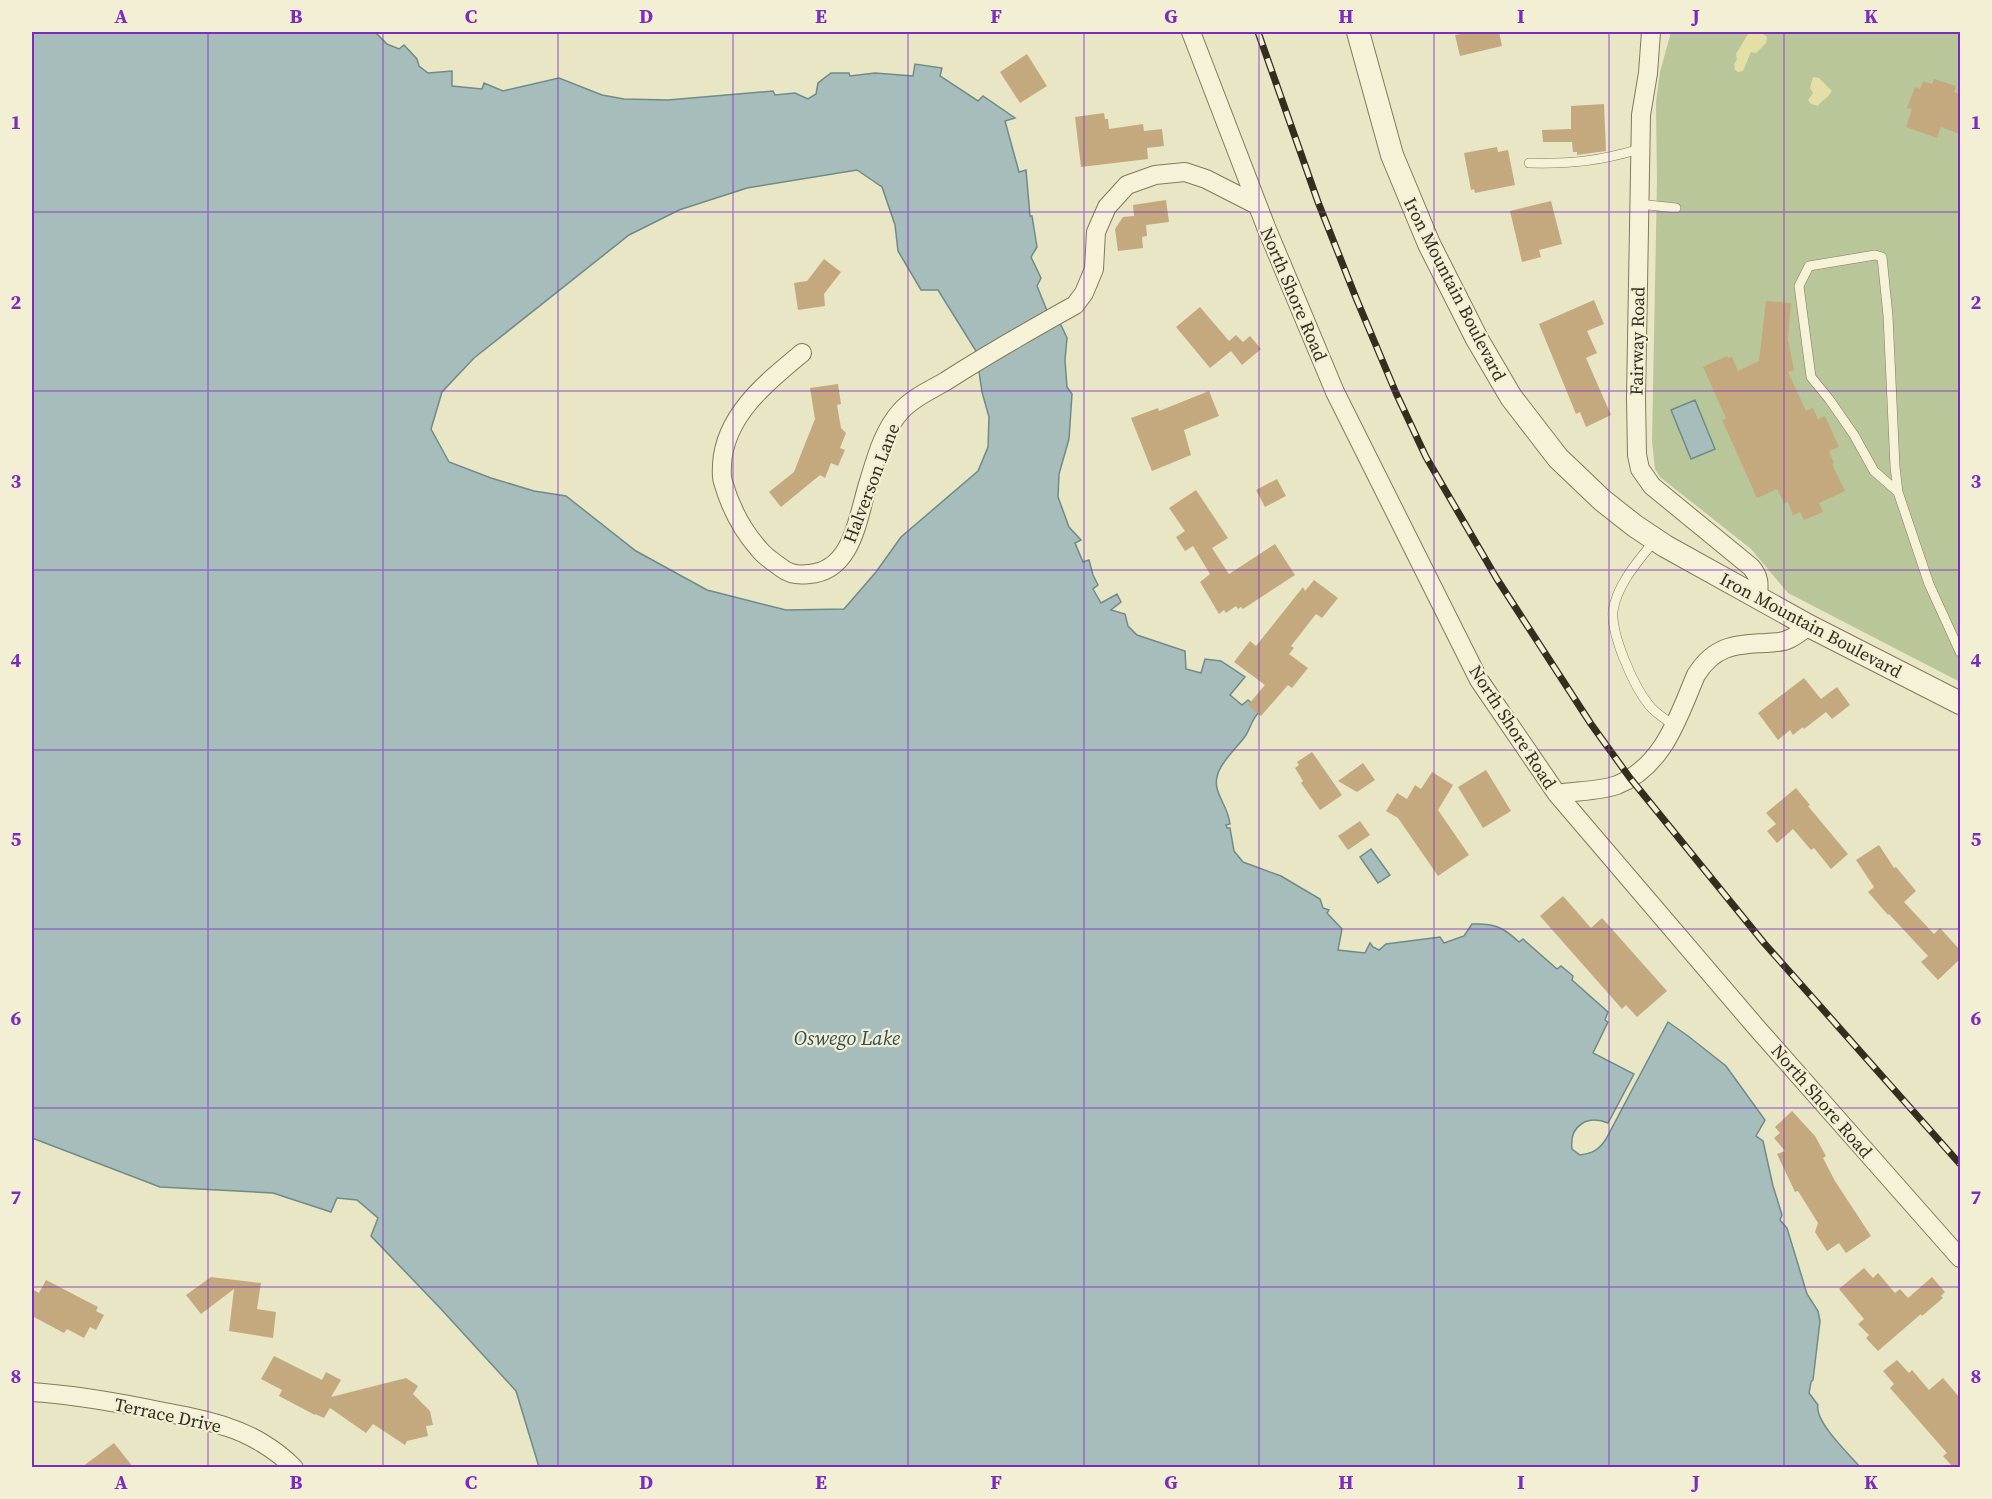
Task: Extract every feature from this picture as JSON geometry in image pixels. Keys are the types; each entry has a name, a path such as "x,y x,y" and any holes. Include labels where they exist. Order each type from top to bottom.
{"street":[{"name":"North Shore Road","path":"1191,32 1257,205 1335,392 1479,680 1557,794 1756,1027 1960,1258"},
{"name":"Iron Mountain Boulevard","path":"1358,32 1380,117 1404,187 1449,284 1511,397 1558,458 1586,486 1655,540 1809,626 1960,703"},
{"name":"Fairway Road","path":"1651,32 1648,73 1641,115 1637,454 1640,469 1652,486 1757,574 1760,582 1758,598"},
{"name":"Halverson Lane","path":"802,353 763,386 734,423 723,449 721,477 729,503 759,550 787,572 800,575 817,574 830,567 839,559 849,544 857,528 869,481 890,426 902,410 968,367 1075,305 1084,293 1094,268 1096,232 1107,207 1127,185 1155,175 1185,172 1206,179 1257,205"},
{"path":"1557,794 1615,786 1630,778 1658,756 1696,675 1711,657 1738,644 1783,642 1809,626"},
{"name":"Terrace Drive","path":"32,1392 139,1406 228,1427 261,1443 294,1467"}],"lane":[{"path":"1529,163 1561,164 1595,161 1640,149"},
{"path":"1639,204 1676,208"},
{"path":"1898,492 1874,471 1854,435 1811,377 1799,286 1809,266 1875,255 1882,257 1888,316 1898,492 1929,584 1960,652"},
{"path":"1655,540 1630,571 1620,590 1613,612 1617,641 1638,687 1648,704 1659,716 1674,725"}],"green space":[{"path":"1671,32 1960,32 1960,682 1788,593 1751,549 1660,477 1655,469 1652,441 1657,181 1656,102 1660,72"}],"sand":[{"path":"1762,33 1767,37 1766,43 1756,53 1751,52 1743,71 1735,70 1736,54 1748,34"},
{"path":"1813,77 1819,78 1832,91 1818,106 1811,104 1808,100 1813,93 1810,88"}],"water":[{"name":"Oswego Lake","path":"32,32 375,32 387,44 399,49 404,45 417,59 419,66 428,73 452,71 452,86 482,89 484,83 503,91 559,78 602,95 624,99 668,100 773,91 775,95 795,93 808,99 816,94 818,83 831,73 849,73 850,76 875,73 913,76 915,64 942,68 940,76 978,101 983,96 1015,118 1005,121 1019,172 1026,170 1030,216 1032,216 1037,247 1031,257 1041,278 1037,286 1050,318 1060,323 1067,338 1065,360 1067,387 1072,394 1069,439 1059,474 1058,497 1069,527 1081,540 1075,543 1083,562 1089,560 1098,585 1093,589 1101,603 1117,594 1121,602 1111,610 1125,614 1128,626 1137,635 1185,651 1186,669 1201,673 1205,659 1221,661 1245,677 1230,695 1242,705 1248,700 1260,711 1246,735 1221,766 1216,781 1218,793 1229,818 1230,824 1226,825 1230,828 1234,851 1243,862 1281,876 1320,899 1323,908 1329,910 1327,913 1342,929 1338,950 1365,953 1370,943 1379,950 1386,944 1440,937 1444,943 1464,936 1472,924 1486,924 1503,929 1519,942 1523,939 1557,969 1561,966 1573,976 1572,980 1608,1012 1605,1020 1608,1022 1593,1053 1634,1074 1608,1123 1587,1121 1577,1128 1572,1141 1572,1149 1580,1155 1595,1150 1606,1139 1668,1022 1726,1066 1765,1120 1756,1136 1763,1141 1782,1215 1780,1220 1787,1228 1807,1294 1818,1311 1820,1321 1813,1380 1809,1393 1818,1405 1821,1420 1860,1467 539,1467 516,1391 371,1236 378,1218 357,1200 337,1198 331,1212 273,1193 160,1187 32,1138","holes":["857,170 882,187 895,225 898,251 921,290 938,290 976,351 982,392 989,417 988,447 978,471 901,537 876,572 844,609 786,610 707,590 636,551 566,496 534,491 449,462 431,429 442,392 474,358 629,235 679,210 747,188"]},
{"path":"1695,400 1715,449 1691,459 1671,410"},
{"path":"1371,849 1390,875 1378,883 1360,857"}],"building":[{"path":"1472,32 1499,32 1502,46 1460,56 1455,35"},
{"path":"1027,54 1047,86 1020,103 1000,72"},
{"path":"1934,79 1956,86 1954,92 1960,95 1960,134 1941,127 1937,138 1906,127 1912,109 1907,108 1915,87 1920,89 1923,81 1932,84"},
{"path":"1604,104 1606,151 1577,155 1577,152 1573,152 1572,142 1543,142 1542,130 1571,129 1571,106"},
{"path":"1104,113 1105,119 1108,119 1109,129 1143,124 1144,131 1162,129 1164,146 1147,148 1148,159 1081,167 1075,117"},
{"path":"1497,147 1498,152 1508,150 1515,185 1475,193 1474,189 1471,190 1464,153"},
{"path":"1166,200 1169,222 1146,225 1147,236 1142,237 1143,248 1118,251 1115,229 1123,217 1134,216 1133,205"},
{"path":"1551,201 1562,244 1539,250 1541,257 1522,262 1510,211"},
{"path":"824,259 841,272 824,294 825,306 798,310 794,283 807,281"},
{"path":"1594,300 1604,324 1587,331 1597,353 1586,358 1611,415 1586,427 1580,412 1576,414 1539,324"},
{"path":"1766,301 1791,303 1788,339 1794,370 1788,372 1806,411 1813,408 1818,419 1825,416 1839,447 1829,451 1834,463 1832,464 1845,491 1819,503 1823,512 1804,520 1800,512 1793,515 1788,502 1784,503 1777,489 1757,498 1722,420 1726,418 1703,367 1727,356 1732,357 1738,371 1759,361"},
{"path":"1200,307 1229,341 1236,335 1243,342 1250,336 1261,349 1242,365 1231,351 1210,368 1176,327"},
{"path":"838,384 841,404 837,405 841,428 846,433 840,448 845,450 838,466 831,463 825,478 820,475 781,507 769,492 794,472 815,419 810,388"},
{"path":"1209,391 1219,416 1184,430 1191,455 1152,471 1131,418 1158,408 1159,411"},
{"path":"1277,479 1286,496 1265,507 1256,490"},
{"path":"1196,490 1228,538 1212,548 1229,574 1275,544 1295,575 1243,609 1241,607 1238,609 1236,606 1226,613 1224,610 1219,614 1200,582 1210,574 1193,546 1185,551 1176,537 1185,531 1169,508"},
{"path":"1314,580 1338,598 1322,618 1316,614 1291,646 1294,648 1289,654 1308,668 1292,688 1288,685 1261,716 1248,705 1265,685 1234,662 1250,641 1256,646 1303,587 1305,591"},
{"path":"1804,678 1821,699 1837,687 1850,705 1832,719 1826,712 1804,729 1803,727 1793,735 1790,730 1778,740 1758,713"},
{"path":"1312,752 1342,795 1320,810 1301,783 1303,781 1295,768 1299,765 1297,762"},
{"path":"1363,763 1375,780 1357,792 1338,781"},
{"path":"1486,770 1511,811 1483,828 1458,787"},
{"path":"1432,772 1453,785 1438,810 1469,855 1438,876 1398,818 1386,811 1397,793 1407,799 1415,785 1421,789"},
{"path":"1796,788 1848,854 1831,869 1814,848 1811,850 1793,829 1777,843 1767,831 1776,824 1766,813"},
{"path":"1360,821 1370,835 1348,850 1338,836"},
{"path":"1879,845 1894,868 1896,867 1916,891 1904,902 1934,934 1940,928 1960,950 1960,959 1938,980 1921,962 1928,956 1868,892 1874,887 1856,860"},
{"path":"1563,896 1591,928 1602,918 1667,991 1637,1017 1626,1005 1622,1009 1540,916"},
{"path":"1792,1111 1815,1136 1826,1156 1823,1158 1835,1181 1871,1236 1846,1253 1839,1243 1827,1251 1815,1232 1818,1223 1798,1191 1795,1192 1777,1154 1785,1151 1774,1138 1780,1133 1775,1127"},
{"path":"1864,1268 1873,1278 1878,1273 1895,1293 1900,1289 1908,1298 1932,1277 1945,1292 1941,1296 1943,1298 1878,1351 1866,1338 1869,1335 1858,1324 1864,1319 1839,1289"},
{"path":"211,1277 261,1283 257,1309 276,1312 273,1338 229,1331 234,1289 201,1314 186,1295"},
{"path":"46,1280 98,1307 96,1311 104,1315 96,1330 90,1327 84,1338 67,1329 64,1333 32,1316 32,1289 39,1293"},
{"path":"274,1356 322,1380 326,1372 341,1380 331,1397 406,1378 418,1386 413,1394 430,1411 433,1425 426,1426 428,1436 407,1441 405,1445 373,1424 366,1433 330,1408 324,1418 315,1415 279,1396 282,1390 261,1379"},
{"path":"1897,1360 1909,1373 1912,1370 1929,1390 1943,1378 1960,1398 1960,1467 1953,1467 1943,1456 1947,1453 1890,1388 1894,1384 1883,1371"},
{"path":"114,1443 133,1467 82,1467"}],"railway":[{"path":"1258,32 1318,202 1396,393 1426,457 1497,579 1591,724 1630,778 1764,943 1960,1164"}]}
